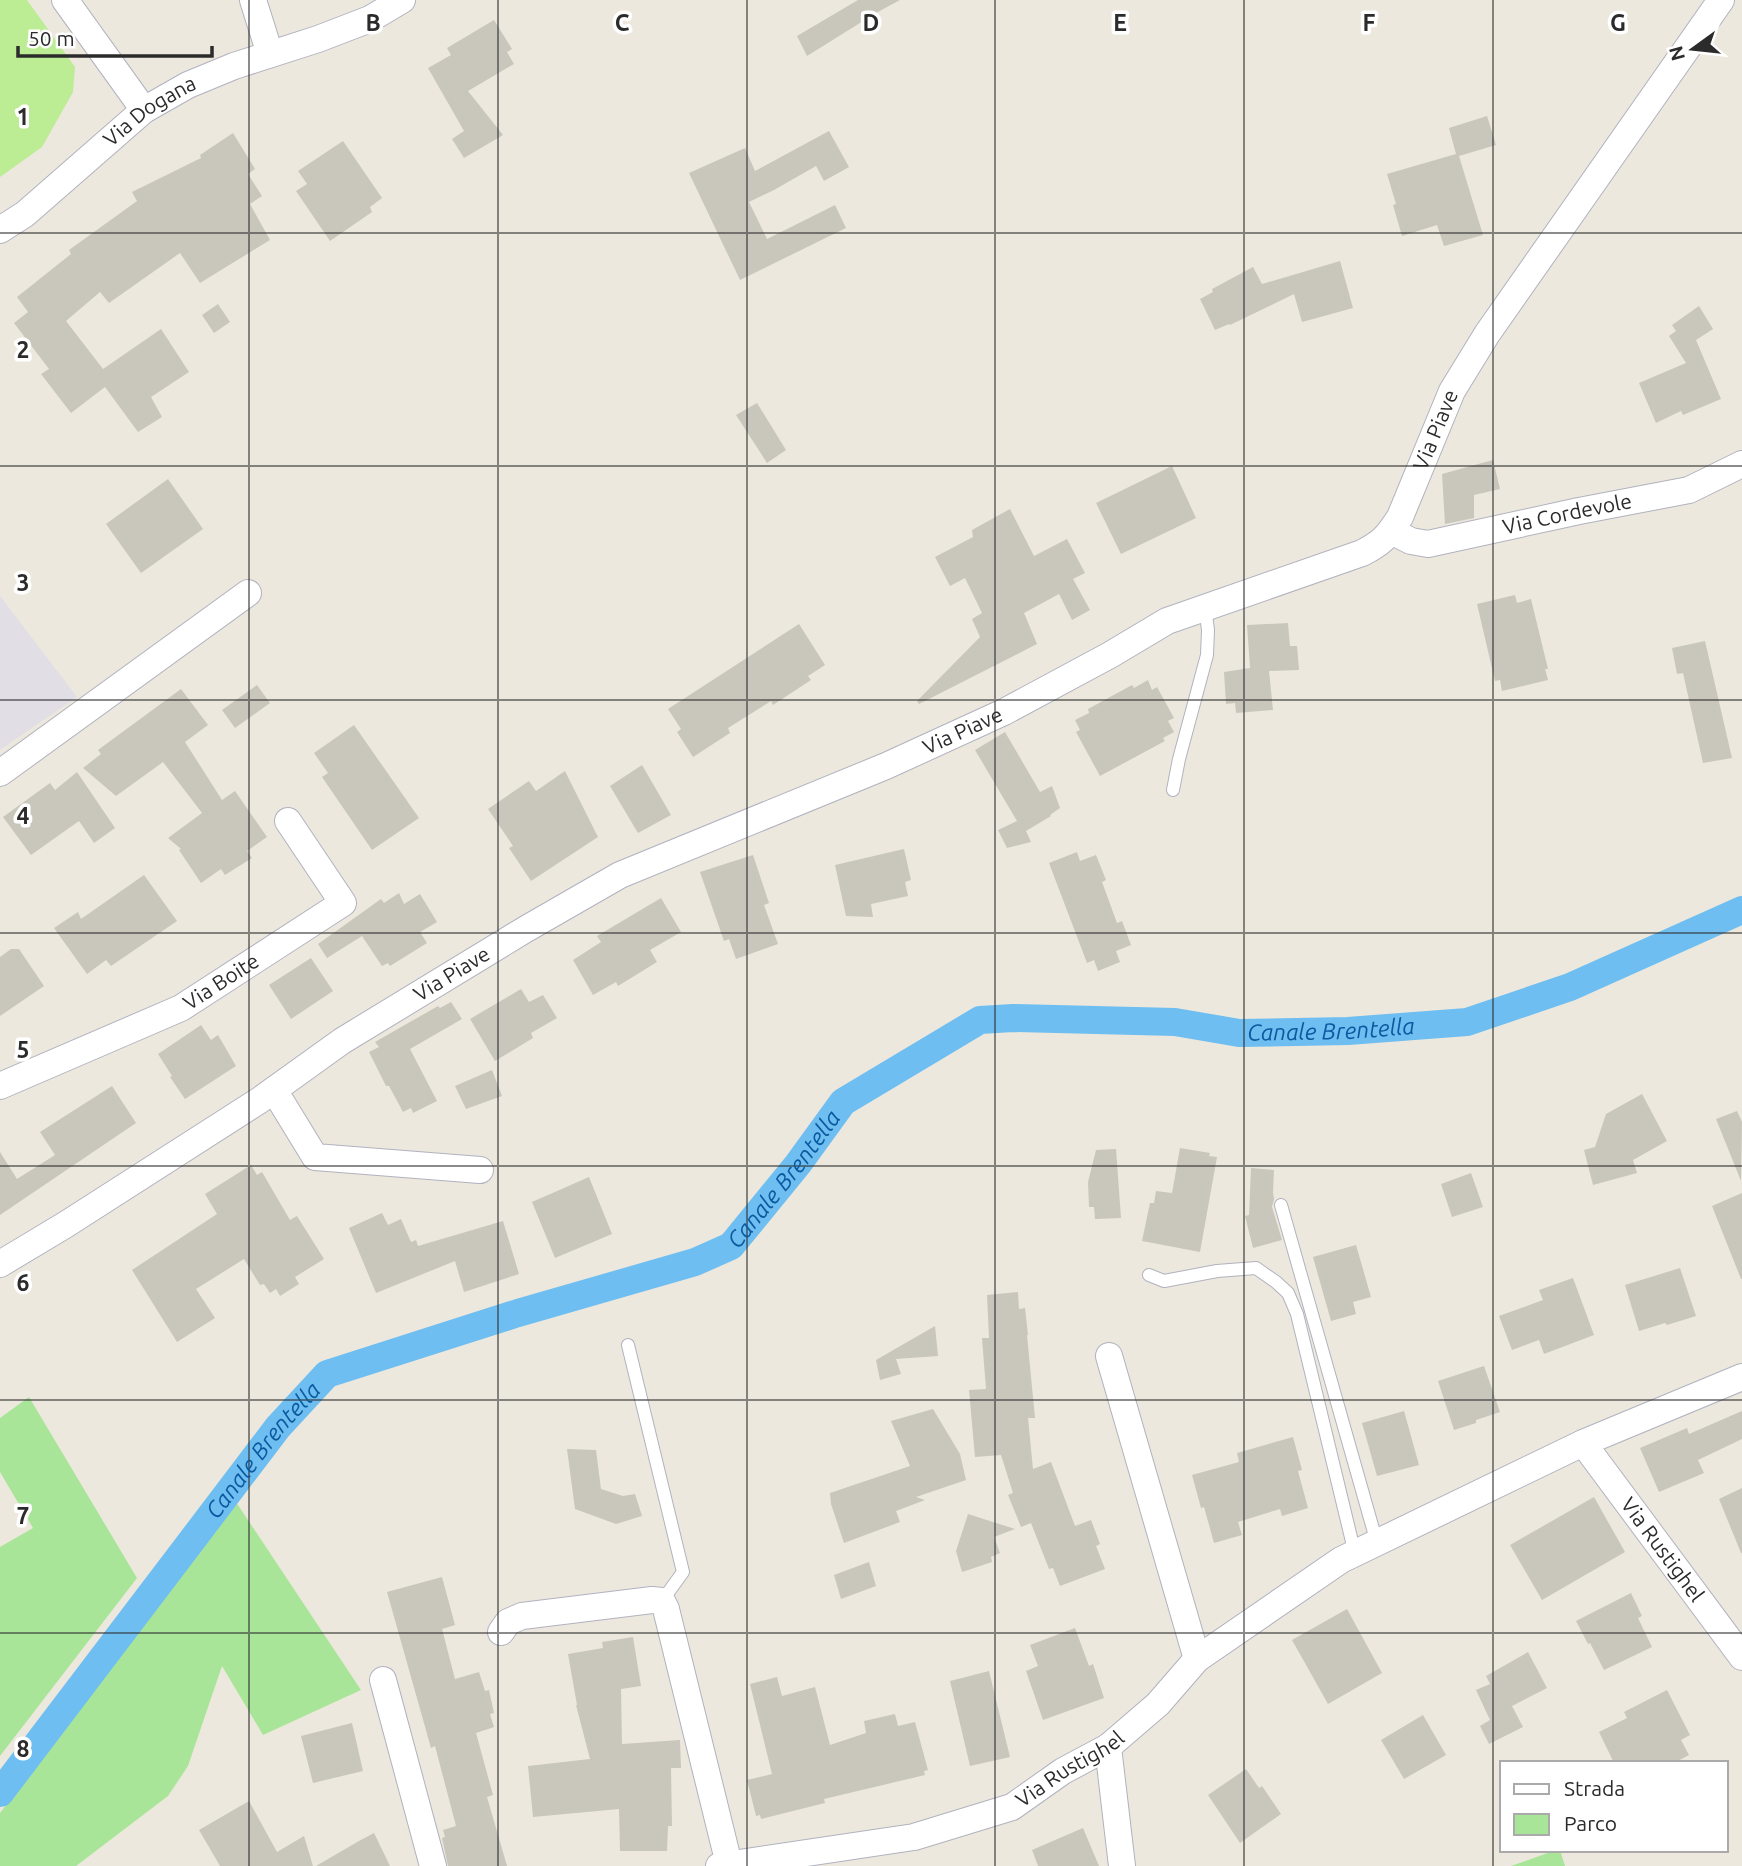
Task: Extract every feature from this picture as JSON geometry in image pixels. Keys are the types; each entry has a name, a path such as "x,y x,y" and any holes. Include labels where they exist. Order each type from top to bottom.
{"street":[{"path":"65,0 144,110"},
{"path":"253,0 270,54"},
{"name":"Via Dogana","path":"0,230 25,214 144,110 188,85 234,66 370,19 402,0"},
{"name":"Via Piave","path":"0,1264 274,1090 342,1041 526,929 620,876 886,766 1004,712 1167,621 1379,545 1400,517 1452,391 1487,334 1721,0"},
{"name":"Via Cordevole","path":"1391,531 1411,541 1428,544 1689,490 1742,464"},
{"path":"0,773 248,593"},
{"name":"Via Boite","path":"0,1086 181,1009 343,903 288,821"},
{"path":"274,1090 315,1157 480,1170"},
{"path":"1109,1356 1197,1659"},
{"name":"Via Rustighel","path":"662,1601 724,1865 914,1837 1012,1807 1063,1771 1108,1747 1158,1704 1197,1659 1341,1560 1583,1443 1742,1377"},
{"name":"Via Rustighel","path":"1583,1443 1742,1657"},
{"path":"501,1632 508,1622 522,1616 662,1601"},
{"path":"383,1680 433,1866"},
{"path":"1108,1747 1122,1866"}],"lane":[{"path":"1173,790 1207,655 1205,607"},
{"path":"1281,1205 1366,1548"},
{"path":"1149,1275 1164,1281 1217,1271 1256,1268 1288,1293 1297,1314 1366,1548"},
{"path":"628,1345 683,1572 662,1601"}],"shaded area":[{"path":"0,596 77,697 0,750"}],"green space":[{"path":"0,0 27,0 75,67 73,92 42,147 0,177"},
{"path":"29,1397 137,1578 0,1756 0,1547 33,1528 0,1472 0,1418"},
{"path":"236,1502 361,1690 263,1735 222,1666 188,1766 168,1796 76,1866 0,1866 0,1813"},
{"path":"1550,1852 1561,1852 1565,1866 1511,1866"}],"building":[{"path":"858,0 900,0 807,56 797,36"},
{"path":"494,20 512,49 507,52 514,64 468,91 503,135 464,158 452,139 464,131 428,68 451,55 447,48"},
{"path":"1487,116 1496,145 1459,156 1483,235 1444,246 1437,225 1402,236 1387,174 1456,154 1449,128"},
{"path":"829,131 849,167 824,181 816,166 749,202 767,239 835,205 846,228 740,280 689,173 745,148 755,171"},
{"path":"233,133 255,169 248,174 262,196 250,204 270,240 200,283 180,253 109,303 100,292 66,321 103,369 161,329 189,372 151,397 162,417 138,432 105,387 71,413 41,374 49,369 14,323 28,312 17,297 71,254 69,250 137,201 132,192 201,158 200,155"},
{"path":"343,141 382,198 370,207 372,212 330,241 296,191 307,184 298,171"},
{"path":"1340,261 1353,308 1302,322 1294,294 1215,330 1200,299 1213,292 1212,289 1253,267 1262,284"},
{"path":"218,304 230,322 214,333 202,315"},
{"path":"1699,306 1713,329 1696,340 1721,399 1683,415 1681,411 1656,423 1639,383 1686,363 1669,336 1676,331 1672,325"},
{"path":"757,403 786,450 767,463 736,415"},
{"path":"1493,460 1500,489 1474,495 1474,518 1445,524 1442,474"},
{"path":"1172,466 1196,518 1121,554 1096,503"},
{"path":"168,479 203,529 141,573 106,524"},
{"path":"1010,509 1034,556 1067,539 1085,573 1073,579 1090,610 1072,620 1059,594 1024,613 1037,644 919,704 917,701 980,637 972,619 982,613 965,578 950,586 935,557 973,537 972,530"},
{"path":"1515,595 1517,603 1531,599 1548,669 1545,669 1548,680 1502,691 1500,680 1495,681 1477,604"},
{"path":"1288,623 1290,646 1297,646 1299,670 1269,671 1273,710 1236,713 1235,703 1226,704 1224,672 1250,668 1247,625"},
{"path":"799,624 825,665 808,676 811,680 773,705 771,701 728,728 730,733 693,757 677,732 681,729 668,709"},
{"path":"1705,641 1732,758 1703,763 1683,673 1677,674 1672,648"},
{"path":"1148,680 1152,690 1157,687 1174,718 1168,721 1174,732 1163,738 1165,741 1100,776 1076,732 1080,730 1075,720 1089,713 1088,709 1132,685 1134,688"},
{"path":"257,685 270,703 235,728 222,710"},
{"path":"181,689 208,725 185,742 222,800 235,791 267,837 247,851 252,858 225,875 221,869 201,883 179,850 181,849 168,838 202,813 163,762 116,796 83,768 101,754 98,750"},
{"path":"354,725 419,818 372,850 322,777 328,773 314,753"},
{"path":"1005,732 1040,792 1052,786 1060,808 1026,831 1031,842 1007,848 998,830 1017,821 975,750"},
{"path":"642,765 671,815 638,833 610,786"},
{"path":"565,771 598,837 531,881 509,848 513,846 488,809 529,781 536,791"},
{"path":"77,772 115,828 94,843 79,821 31,855 3,817 50,783 55,790"},
{"path":"904,849 911,880 905,882 908,896 871,904 873,917 846,916 835,865"},
{"path":"1077,852 1080,861 1096,855 1106,880 1102,882 1117,923 1122,921 1131,945 1116,951 1120,962 1098,971 1094,960 1087,963 1049,863"},
{"path":"753,855 769,903 764,905 778,944 736,959 729,939 724,941 700,872"},
{"path":"144,875 177,921 111,966 106,960 87,974 54,928 78,912 81,919"},
{"path":"399,893 404,904 420,894 437,922 420,932 427,943 390,966 388,963 382,966 362,936 327,958 318,944 381,899 384,903"},
{"path":"661,898 681,932 650,950 657,962 618,986 616,982 593,995 573,960 601,942 597,936"},
{"path":"11,949 19,949 44,986 0,1016 0,957"},
{"path":"311,958 333,991 291,1019 269,985"},
{"path":"521,989 529,1002 543,995 557,1018 531,1033 533,1038 495,1061 470,1019"},
{"path":"451,1002 462,1019 410,1049 437,1101 413,1113 411,1108 403,1112 369,1052 379,1047 375,1042 438,1006 440,1008"},
{"path":"201,1025 211,1040 218,1035 236,1066 185,1099 158,1054"},
{"path":"492,1070 502,1096 466,1109 455,1086"},
{"path":"112,1086 136,1123 0,1215 0,1152 17,1179 55,1155 40,1132"},
{"path":"1642,1094 1667,1141 1633,1160 1637,1173 1593,1185 1584,1150 1595,1147 1606,1114"},
{"path":"1737,1111 1742,1122 1741,1181 1716,1119"},
{"path":"1180,1148 1210,1153 1209,1156 1217,1157 1200,1252 1142,1241 1150,1203 1154,1203 1156,1191 1172,1193"},
{"path":"1116,1149 1121,1218 1095,1219 1094,1207 1089,1207 1088,1182 1096,1150"},
{"path":"251,1165 257,1175 262,1172 290,1220 297,1216 324,1259 295,1277 299,1284 280,1296 276,1289 270,1293 264,1284 260,1285 244,1259 196,1289 215,1318 177,1342 132,1270 217,1214 205,1194"},
{"path":"1251,1168 1274,1170 1272,1207 1282,1240 1253,1248 1245,1216 1249,1215"},
{"path":"1471,1173 1483,1207 1452,1217 1441,1184"},
{"path":"589,1177 612,1234 555,1258 532,1202"},
{"path":"1742,1193 1742,1279 1741,1279 1712,1206"},
{"path":"382,1213 388,1225 401,1219 411,1242 416,1240 418,1246 503,1221 519,1274 464,1292 455,1261 376,1293 349,1228"},
{"path":"1356,1245 1371,1297 1353,1302 1356,1314 1331,1321 1313,1257"},
{"path":"1680,1268 1696,1316 1639,1331 1625,1285"},
{"path":"1573,1278 1594,1335 1544,1354 1539,1340 1512,1350 1499,1316 1543,1300 1539,1290"},
{"path":"1018,1292 1019,1309 1025,1308 1028,1335 1035,1418 1028,1418 1033,1469 1051,1462 1075,1526 1091,1520 1100,1544 1096,1546 1105,1569 1060,1586 1053,1568 1049,1569 1031,1523 1021,1527 1008,1495 1013,1493 1001,1455 975,1457 969,1390 986,1389 982,1338 989,1338 987,1295"},
{"path":"935,1326 938,1356 896,1359 901,1374 880,1380 876,1360"},
{"path":"1484,1366 1500,1412 1454,1430 1438,1381"},
{"path":"933,1409 960,1454 966,1480 916,1497 925,1500 896,1511 900,1522 844,1543 830,1493 910,1466 891,1421"},
{"path":"1404,1411 1419,1465 1377,1476 1362,1423"},
{"path":"1742,1411 1742,1439 1698,1460 1704,1473 1659,1492 1640,1448 1687,1428 1689,1434"},
{"path":"1293,1437 1302,1470 1298,1471 1308,1508 1282,1516 1280,1509 1238,1522 1242,1535 1214,1543 1192,1475 1239,1462 1237,1453"},
{"path":"567,1449 596,1450 601,1489 623,1496 635,1494 642,1516 616,1524 575,1509"},
{"path":"1742,1488 1742,1553 1741,1553 1719,1499"},
{"path":"1594,1497 1625,1552 1542,1600 1510,1545"},
{"path":"968,1514 1015,1529 994,1537 1000,1553 991,1557 992,1562 962,1572 956,1551"},
{"path":"869,1562 876,1586 841,1599 834,1575"},
{"path":"442,1577 455,1625 442,1629 455,1679 479,1672 485,1691 489,1690 494,1713 490,1714 494,1727 476,1733 493,1795 487,1797 507,1866 448,1866 443,1830 456,1826 435,1746 431,1748 387,1592"},
{"path":"1631,1593 1642,1616 1638,1618 1652,1647 1604,1670 1576,1621"},
{"path":"1347,1609 1382,1673 1328,1704 1292,1640"},
{"path":"1075,1628 1089,1666 1093,1664 1104,1698 1043,1720 1026,1671 1038,1666 1030,1645"},
{"path":"633,1637 641,1686 621,1689 622,1744 680,1740 681,1768 671,1768 672,1826 668,1826 667,1851 620,1851 619,1809 533,1817 528,1766 590,1759 576,1705 568,1654 603,1648 602,1642"},
{"path":"1528,1652 1547,1688 1512,1706 1523,1727 1489,1744 1480,1726 1490,1720 1476,1690 1490,1684 1486,1676"},
{"path":"989,1671 1010,1757 970,1766 950,1681"},
{"path":"777,1677 782,1696 815,1687 830,1745 866,1733 864,1721 895,1714 898,1726 915,1722 928,1770 924,1771 925,1775 824,1799 825,1803 761,1819 760,1815 756,1816 747,1780 772,1774 750,1684"},
{"path":"1667,1690 1690,1735 1681,1740 1689,1755 1678,1761 1613,1761 1599,1732 1627,1718 1624,1712"},
{"path":"1423,1715 1446,1755 1404,1779 1381,1740"},
{"path":"352,1723 363,1771 313,1783 301,1736"},
{"path":"1246,1769 1259,1788 1262,1786 1281,1814 1240,1843 1208,1795"},
{"path":"249,1801 277,1852 304,1836 313,1866 220,1866 199,1830"},
{"path":"1083,1828 1099,1866 1038,1866 1032,1850"},
{"path":"374,1833 390,1866 316,1866 359,1841"}],"waterway":[{"name":"Canale Brentella","path":"0,1793 278,1427 327,1374 518,1313 695,1262 731,1246 798,1164 843,1102 980,1020 1013,1018 1175,1022 1239,1033 1348,1031 1467,1022 1570,987 1742,910"}]}
